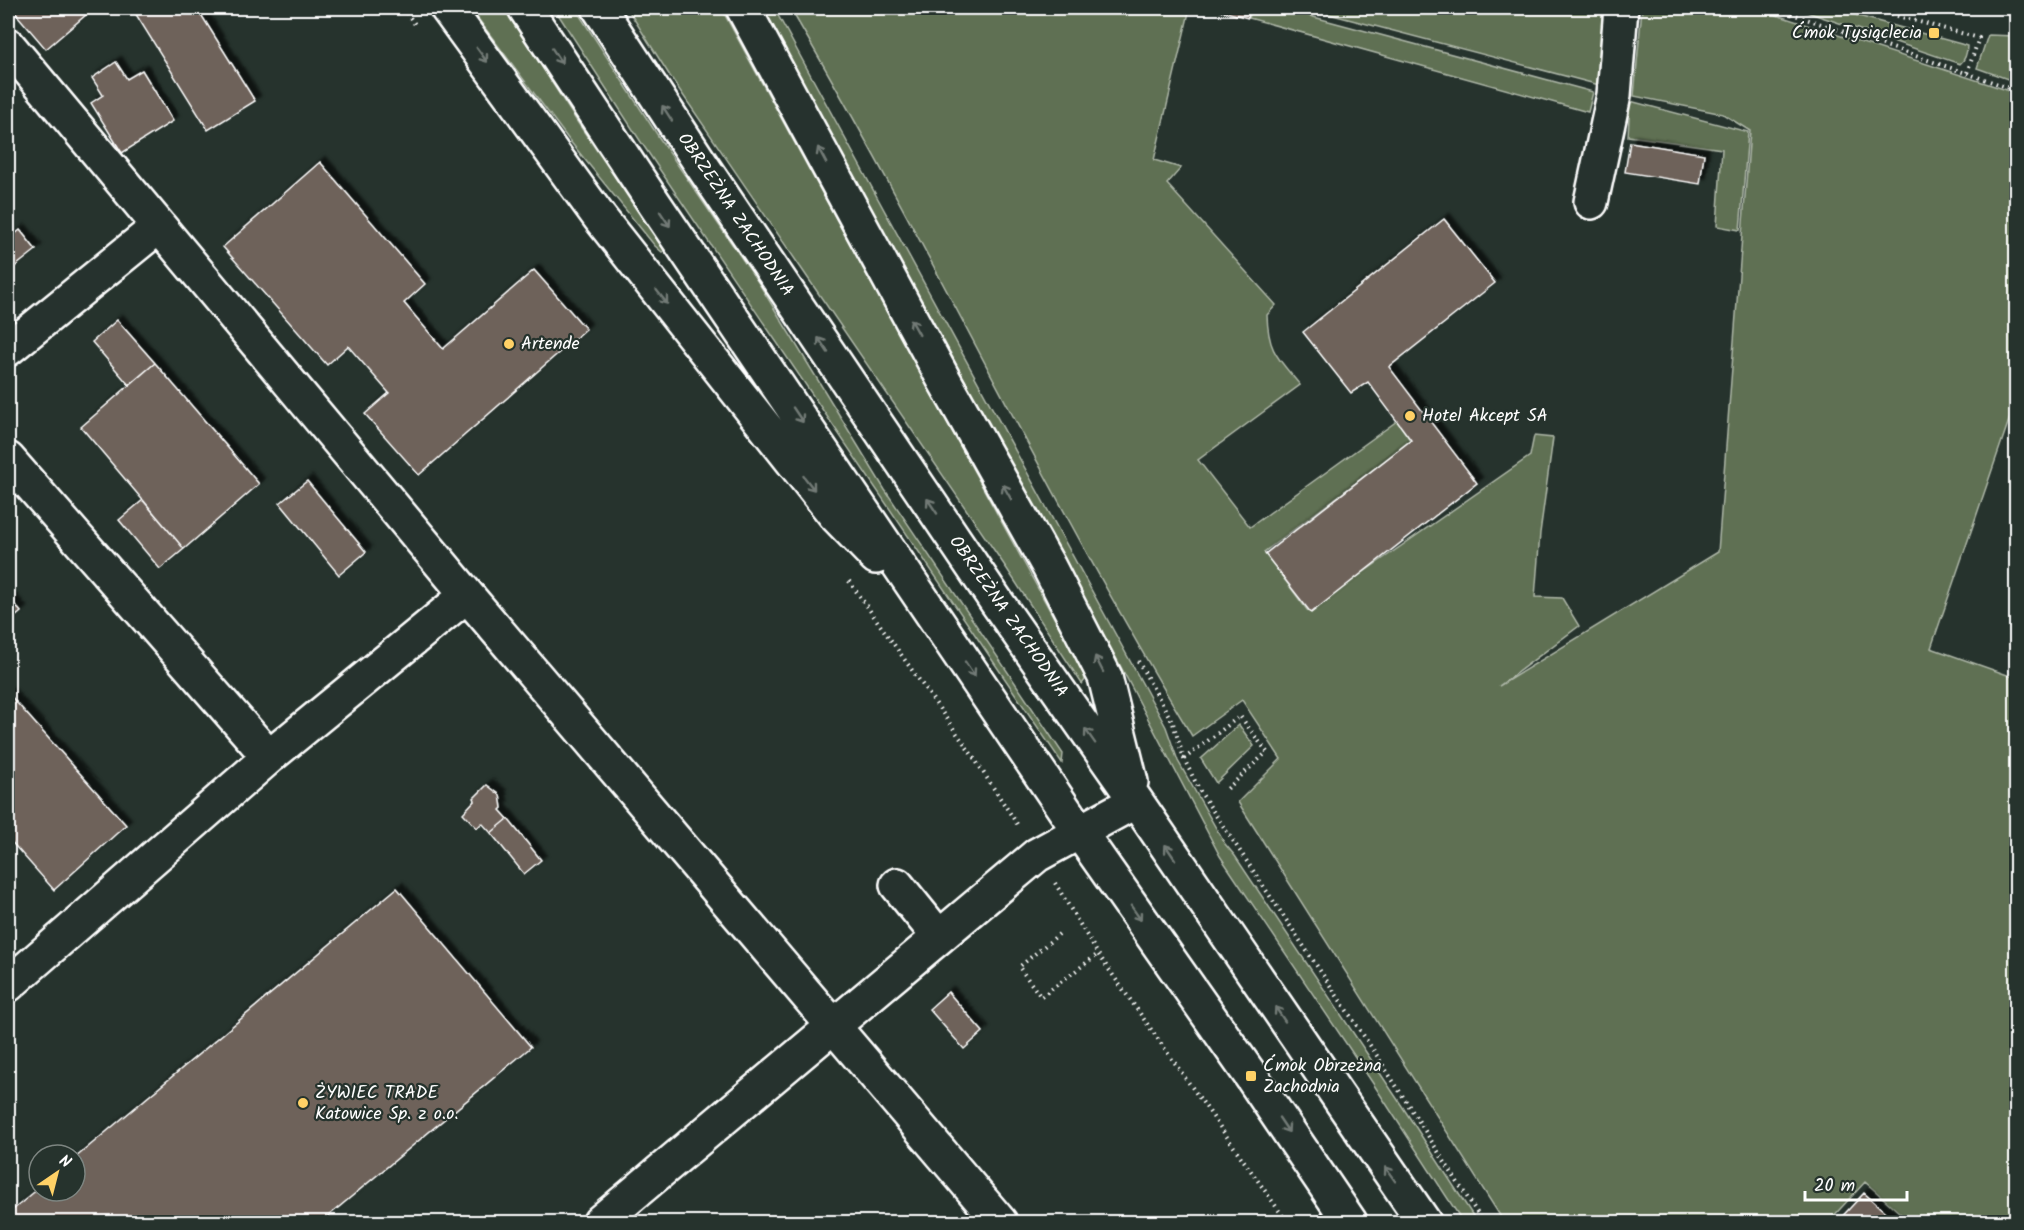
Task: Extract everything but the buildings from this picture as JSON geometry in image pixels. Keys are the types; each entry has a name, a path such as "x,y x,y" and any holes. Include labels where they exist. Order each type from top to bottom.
{"street":[{"path":"447,8 600,218 835,515 938,621"},
{"path":"525,8 652,200 1079,831 1350,1222"},
{"name":"OBRZEŻNA ZACHODNIA","path":"598,8 701,165 996,602 1136,801 1424,1222"},
{"path":"600,1222 1037,855 1136,801 1105,677 1049,567 937,368 743,8"},
{"path":"1591,202 1614,95 1621,8"},
{"path":"8,45 467,595 1000,1222"},
{"path":"8,349 158,227"},
{"path":"8,459 269,757"},
{"path":"8,985 269,757 467,595"},
{"path":"897,885 939,937"}],"path":[{"path":"403,8 421,33"},
{"path":"1774,8 2016,90"},
{"path":"1868,8 1979,38 1967,73"},
{"path":"848,579 970,752 1098,954 1287,1222"},
{"path":"1135,657 1173,723 1184,759 1201,793 1374,1051 1483,1222"},
{"path":"1184,759 1240,717 1267,752 1227,789"},
{"path":"1059,934 1019,967 1041,997 1098,954"}],"green space":[{"path":"470,8 504,8 578,123 665,250 662,252 655,246 569,140"},
{"path":"554,8 575,8 662,142 758,282 885,490 1063,754 1062,763 641,142"},
{"path":"627,8 721,8 1083,671 1085,680 1082,684 1007,569 670,76"},
{"path":"761,8 774,8 1166,727 1178,761 1225,844 1402,1106 1477,1222 1463,1222 1220,856 1100,627"},
{"path":"790,8 1190,8 1154,160 1181,168 1167,184 1276,305 1267,315 1269,338 1276,354 1300,385 1198,460 1250,527 1397,421 1411,441 1264,552 1308,611 1530,456 1534,436 1553,438 1540,533 1535,597 1562,598 1579,626 1499,686 1718,552 1750,131 1723,114 1634,96 1642,8 1755,8 2016,93 2016,400 1931,648 2016,678 2016,1222 1910,1222 1865,1182 1828,1222 1504,1222 1238,802 1281,759 1242,700 1192,736 1088,556 892,189"},
{"path":"1252,8 1280,8 1593,92 1588,112 1249,18"},
{"path":"1306,8 1610,8 1607,87"},
{"path":"1795,8 1829,8 1967,46 1966,54 1960,64"},
{"path":"1988,35 2016,36 2016,82 1977,68"},
{"path":"1630,101 1748,132 1740,230 1717,226 1722,149 1628,136"},
{"path":"1239,725 1254,746 1216,783 1201,759"}],"place":[{"name":"Ćmok Tysiąclecia","path":"1934,33"},
{"name":"Artende","path":"509,344"},
{"name":"Hotel Akcept SA","path":"1410,416"},
{"name":"Ćmok Obrzeżna Zachodnia","path":"1251,1076"},
{"name":"ŻYWIEC TRADE Katowice Sp. z o.o.","path":"303,1103"}]}
